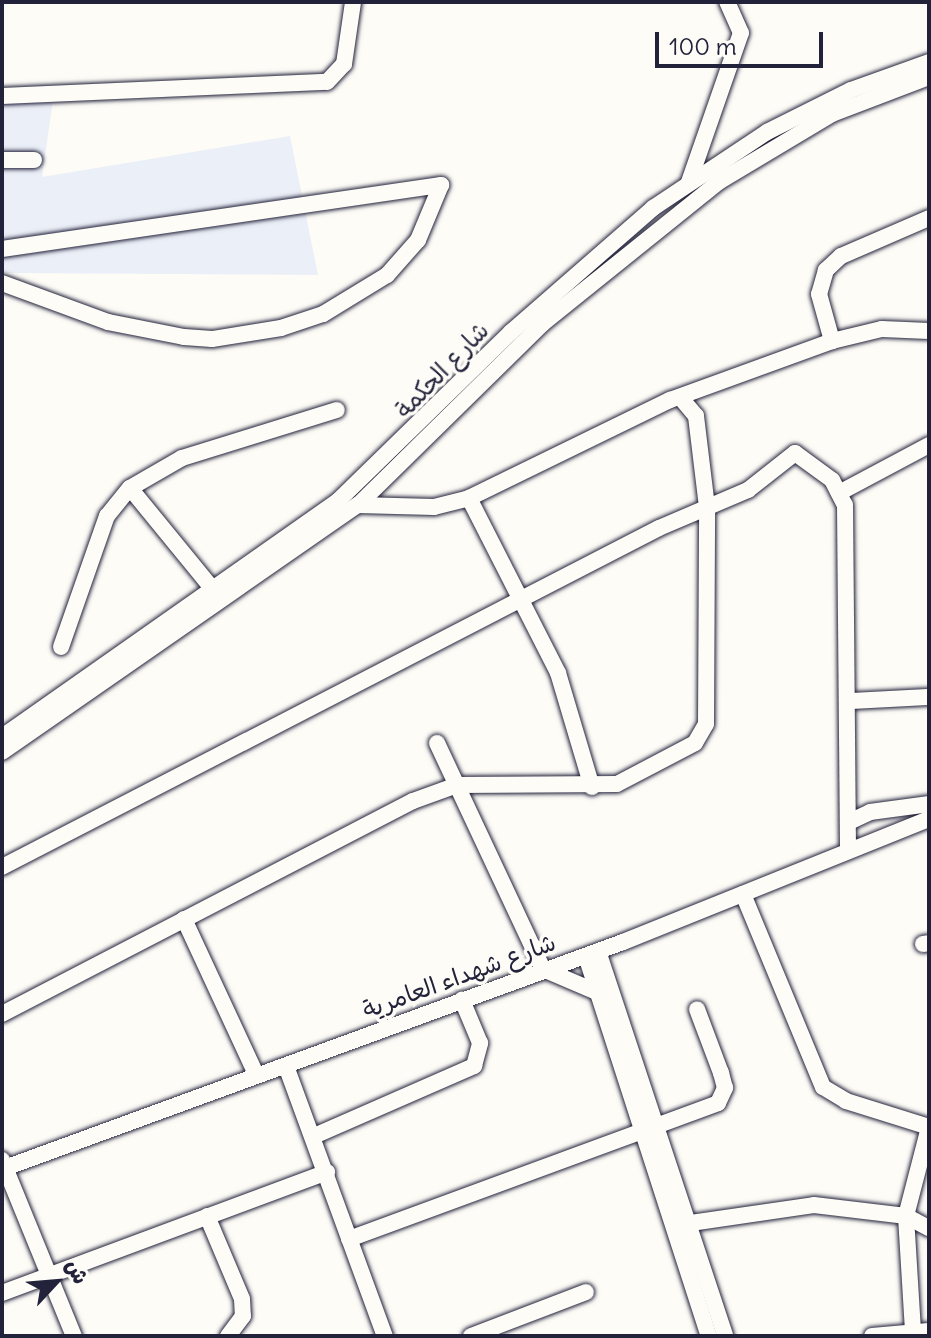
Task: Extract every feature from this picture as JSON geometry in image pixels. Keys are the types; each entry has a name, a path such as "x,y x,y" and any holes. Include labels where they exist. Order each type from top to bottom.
{"street":[{"path":"2,96 327,82 344,64 353,2"},
{"path":"689,182 741,33 727,2"},
{"name":"شارع الحكمة","path":"2,737 215,592 357,486 555,291 689,182 804,113 929,62"},
{"name":"شارع الحكمة","path":"2,752 358,505 542,324 682,210 832,114 929,77"},
{"path":"2,160 34,160"},
{"path":"2,249 441,185 418,240 387,275 323,314 281,328 212,339 184,337 108,322 2,283"},
{"path":"832,341 819,294 826,270 841,256 929,218"},
{"path":"358,505 434,507 469,498 680,397 832,341 882,329 929,331"},
{"path":"2,1014 184,919 457,785 592,787 641,775 679,756 704,732 707,507 696,416 680,397"},
{"path":"61,647 107,516 130,488 182,458 337,410"},
{"path":"839,493 929,445"},
{"path":"2,867 707,507 748,490 795,453 810,459 839,493 850,701 848,849"},
{"path":"130,488 215,592"},
{"path":"469,498 558,673 592,787"},
{"path":"850,701 929,697"},
{"path":"437,743 543,969 597,992"},
{"path":"849,822 870,812 929,804"},
{"name":"شارع شهداء العامرية","path":"3,1166 255,1072 286,1066 543,969 592,954 929,819"},
{"path":"743,894 823,1087 929,1127 906,1216 921,1331 872,1336"},
{"path":"184,919 255,1072"},
{"path":"592,954 597,992 647,1130"},
{"path":"592,954 712,1335"},
{"path":"314,1136 474,1066 480,1043 462,1000"},
{"path":"349,1239 647,1130 724,1096 697,1009"},
{"path":"286,1066 385,1336"},
{"path":"3,1166 74,1336"},
{"path":"2,1293 49,1272 327,1172"},
{"path":"678,1224 814,1205 906,1216 929,1228"},
{"path":"207,1216 242,1299 243,1316 228,1336"},
{"path":"471,1336 586,1292"}],"shaded area":[{"path":"53,100 42,177 290,136 318,275 2,273 2,101"}]}
